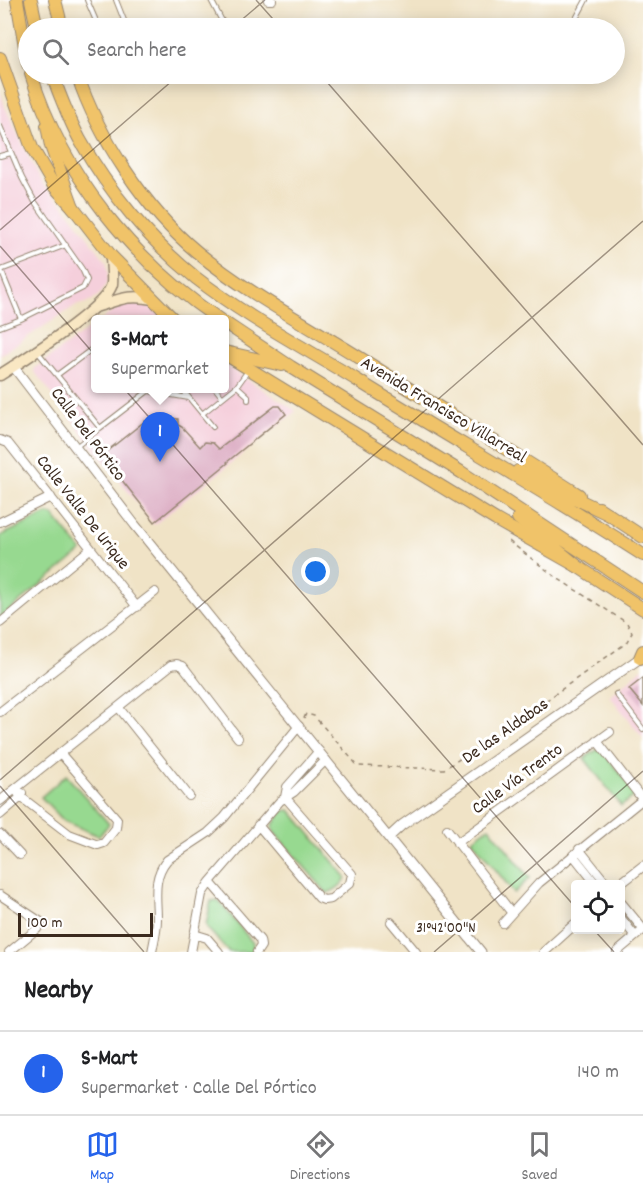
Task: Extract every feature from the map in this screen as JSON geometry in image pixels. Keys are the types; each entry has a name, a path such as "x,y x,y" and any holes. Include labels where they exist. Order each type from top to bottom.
{"main road":[{"path":"17,0 20,18"},
{"path":"31,0 35,18"},
{"path":"55,0 60,18"},
{"path":"0,58 32,147 54,186 111,256 169,315"},
{"path":"35,84 45,113 67,156 119,229 179,290 213,315"},
{"name":"Avenida Francisco Villarreal","path":"56,84 80,139 101,173 135,219 195,277 230,303 643,555"},
{"name":"Avenida Francisco Villarreal","path":"80,84 96,120 132,181 196,251 263,298 643,537"},
{"path":"45,113 51,146 73,207"},
{"path":"0,375 95,307 112,283 111,256"},
{"path":"95,307 124,297 153,298"},
{"path":"229,326 291,367 461,472 643,592"},
{"path":"229,354 291,367"},
{"path":"229,356 496,520 577,566 643,609"},
{"path":"475,453 531,476 608,514"},
{"path":"461,472 577,566"}],"street":[{"name":"Calle Del Pórtico","path":"13,366 135,525 482,952"},
{"name":"Calle Valle De Urique","path":"0,440 8,443 137,608"},
{"path":"0,522 51,496"},
{"path":"0,623 90,549"},
{"path":"0,711 155,592"},
{"name":"De las Aldabas","path":"389,837 402,825 642,655"},
{"path":"0,801 171,665 180,664 238,738"},
{"path":"119,708 189,795"},
{"path":"152,952 157,922 156,882 162,866 167,860 208,833 224,818 299,726"},
{"name":"Calle Vía Trento","path":"457,843 610,732"},
{"path":"503,923 539,883 643,800 597,741"},
{"path":"285,797 287,787 319,751"},
{"path":"15,789 21,797 69,834 98,845 104,843 116,828 117,819 61,754"},
{"path":"191,952 202,894 210,882 279,801 294,792 326,760"},
{"path":"0,815 21,797 24,783"},
{"path":"258,825 319,897 324,900 331,899 350,883 352,874 290,800 285,797"},
{"path":"447,830 511,912"},
{"path":"0,834 20,855"},
{"path":"576,852 593,880"},
{"path":"576,852 602,880"},
{"path":"625,881 643,866"},
{"path":"210,882 260,940 261,946 257,952"},
{"path":"0,895 41,922 37,929 9,952"},
{"path":"617,952 643,929 625,906"},
{"path":"391,922 416,952"},
{"path":"625,922 635,936"},
{"path":"544,952 571,928"},
{"path":"194,933 207,938 219,952"}],"lane":[{"path":"87,0 95,18"},
{"path":"116,0 123,18"},
{"path":"211,0 220,18"},
{"path":"576,18 586,0"},
{"path":"0,126 35,202 86,275 86,284 83,288 0,327"},
{"path":"0,156 11,153"},
{"path":"21,319 1,270 66,245"},
{"path":"37,350 100,428"},
{"path":"57,375 91,350"},
{"path":"229,392 237,386 249,369"},
{"path":"237,386 248,396 248,400"},
{"path":"76,447 147,393"},
{"path":"165,393 189,398"},
{"path":"185,393 213,427"},
{"path":"218,393 222,398"},
{"path":"202,414 228,393"},
{"path":"616,694 643,729"}],"path":[{"path":"299,726 306,714 314,716 358,766 444,769 508,728 626,643 632,633 627,622 557,578 502,536"}],"shaded area":[{"path":"0,91 5,107 37,175 45,187 63,204 106,261 108,272 107,282 102,292 92,301 75,306 0,355"},
{"path":"145,302 160,315 108,315 122,305"},
{"path":"91,327 91,393 229,393 229,368 296,411 154,525 34,371"},
{"path":"643,668 643,738 610,696"}],"green space":[{"path":"47,514 53,515 82,551 0,618 0,536"},
{"path":"600,748 637,794 621,806 584,758"},
{"path":"66,775 109,824 99,836 64,821 41,797"},
{"path":"290,810 346,877 333,891 327,893 274,832 272,826 283,811"},
{"path":"489,827 530,878 514,893 472,840"},
{"path":"218,900 253,943 253,950 250,952 229,952 208,929 206,925 211,901"}],"building":[{"path":"275,406 280,406 286,414 155,522 102,455 145,421 152,421 154,416 178,419 178,425 200,447 205,442 213,443 219,449"},
{"path":"643,678 643,706 629,689"}],"place":[{"name":"S-Mart","path":"160,462"}]}
